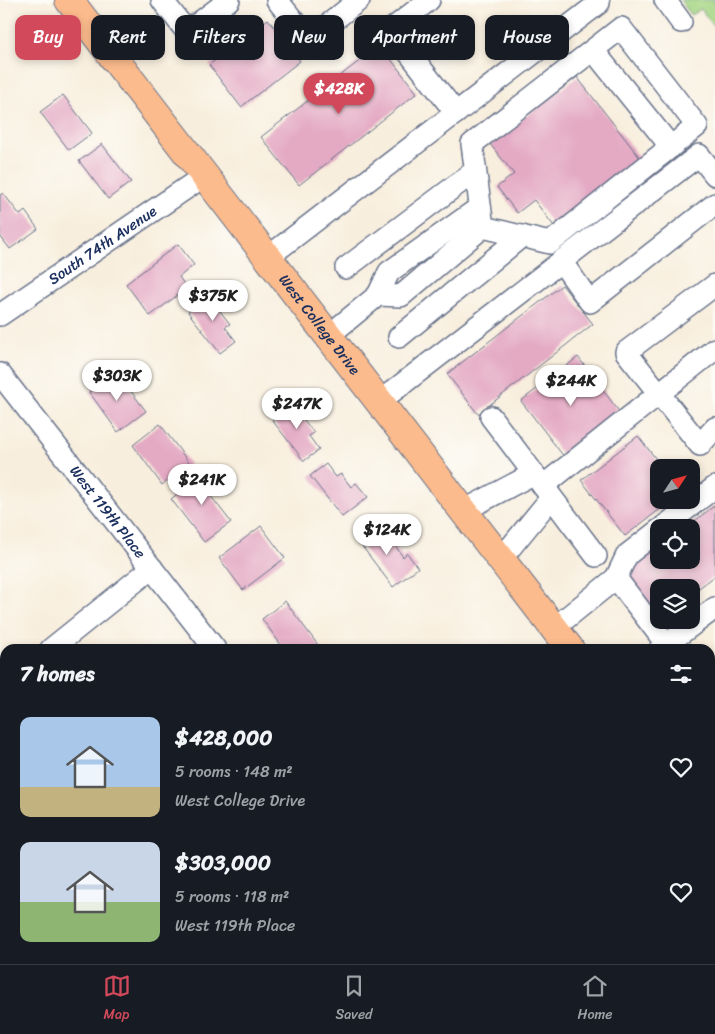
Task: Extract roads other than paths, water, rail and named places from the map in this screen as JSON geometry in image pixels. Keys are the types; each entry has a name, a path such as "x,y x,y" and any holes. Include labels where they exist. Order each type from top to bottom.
{"main road":[{"name":"West College Drive","path":"68,0 562,638"}],"street":[{"path":"162,0 188,32 229,0"},
{"path":"277,0 309,40 360,0"},
{"path":"429,0 391,30 456,113"},
{"path":"268,258 599,3 597,0"},
{"path":"665,0 681,22"},
{"path":"621,28 697,126 550,243 522,236 482,217 472,144 621,28"},
{"path":"593,50 671,147"},
{"path":"379,402 700,154 715,175"},
{"path":"346,268 476,171"},
{"name":"South 74th Avenue","path":"0,315 204,176"},
{"path":"561,261 590,302 715,204"},
{"path":"328,336 378,295 401,296 482,217"},
{"path":"399,337 522,236"},
{"path":"715,285 626,352 700,445 715,428"},
{"path":"463,511 542,486 715,349"},
{"name":"West 119th Place","path":"0,374 211,644"},
{"path":"491,417 596,556"},
{"path":"501,559 542,486"},
{"path":"674,519 715,487"},
{"path":"562,638 616,578 627,555 650,537"},
{"path":"57,644 152,568"},
{"path":"616,578 663,644"},
{"path":"669,644 715,608"}]}
